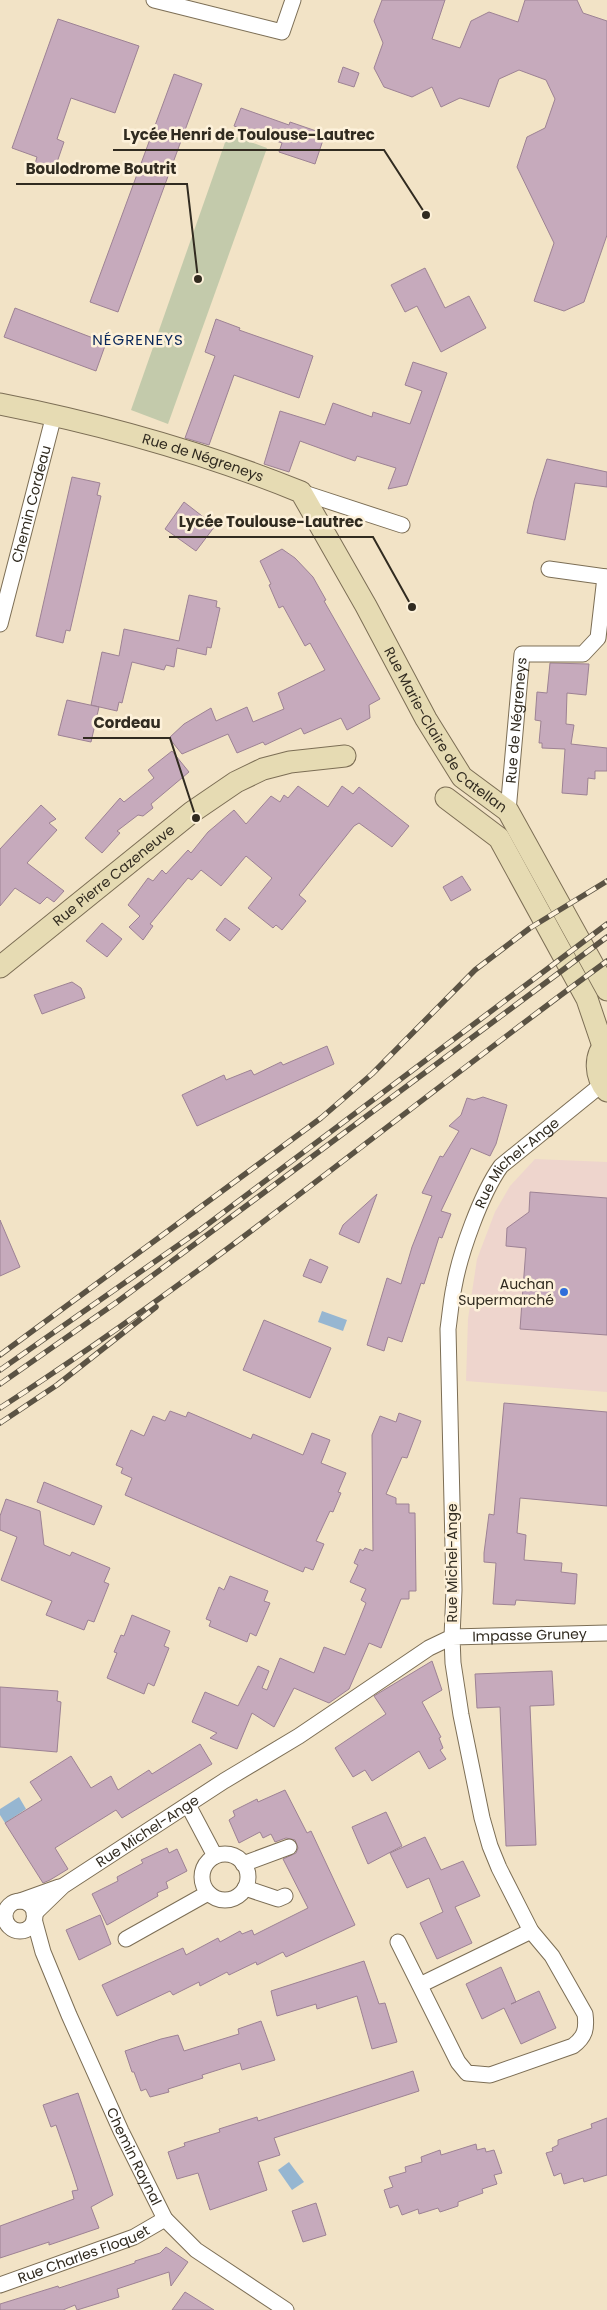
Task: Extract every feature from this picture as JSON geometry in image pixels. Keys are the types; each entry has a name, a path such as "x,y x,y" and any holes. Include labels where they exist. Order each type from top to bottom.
{"street":[{"path":"161,1 282,32 293,0"},
{"name":"Rue de Négreneys","path":"0,404 54,415 201,457 402,525"},
{"name":"Chemin Cordeau","path":"0,624 54,415"},
{"name":"Rue Marie-Claire de Catellan","path":"301,492 366,606 426,719 462,777 508,811 607,990"},
{"path":"549,569 606,577"},
{"name":"Rue de Négreneys","path":"508,811 522,654 582,654 598,638 606,577"},
{"name":"Rue Pierre Cazeneuve","path":"0,967 184,818 236,782 263,770 290,762 345,756"},
{"path":"446,798 500,838 587,999 605,1044 597,1065 604,1088"},
{"name":"Rue Michel-Ange","path":"8,1924 30,1926 34,1916 63,1886 299,1736 429,1648 452,1637 454,1590 448,1329 454,1286 470,1232 495,1175 501,1166 604,1088"},
{"name":"Impasse Gruney","path":"452,1637 607,1633"},
{"path":"398,1942 458,2062 467,2073 490,2075 573,2046 583,2038 586,2024 585,2014 552,1956 531,1931 499,1868 482,1818 461,1715 453,1663 452,1637"},
{"path":"188,1805 215,1856"},
{"path":"244,1864 289,1847"},
{"path":"228,1854 244,1864 248,1876 245,1888 234,1898 227,1900 213,1897 208,1893 202,1877 208,1861 215,1856 228,1854"},
{"name":"Rue Michel-Ange","path":"10,1903 63,1886"},
{"path":"245,1888 278,1899 285,1896"},
{"path":"126,1939 208,1893"},
{"path":"8,1924 6,1912 10,1903 29,1905 34,1916"},
{"name":"Chemin Raynal","path":"34,1916 43,1952 121,2131 165,2219 196,2250 286,2310"},
{"name":"Chemin Raynal","path":"8,1924 43,1952"},
{"path":"420,1985 531,1931"},
{"name":"Rue Charles Floquet","path":"0,2285 134,2237 165,2219"}],"shaded area":[{"path":"535,1159 607,1162 607,1392 466,1381 468,1319 477,1259 495,1212 510,1186"}],"green space":[{"path":"228,134 267,148 168,424 131,410"}],"water":[{"path":"322,1311 347,1320 343,1331 318,1322"},
{"path":"19,1797 26,1809 5,1823 0,1815 0,1809"},
{"path":"289,2162 304,2182 292,2190 278,2170"}],"building":[{"path":"382,0 445,0 432,39 460,48 471,21 489,12 518,22 525,0 577,0 583,13 607,21 607,235 584,302 564,311 534,301 554,243 517,167 527,137 545,128 555,99 546,80 519,70 499,79 489,107 460,98 441,107 432,87 412,97 384,87 374,68 383,43 374,21"},
{"path":"58,19 139,46 115,113 71,98 57,139 64,142 54,171 35,164 37,157 12,148"},
{"path":"343,67 359,73 354,87 338,82"},
{"path":"174,74 202,84 118,312 90,302"},
{"path":"241,108 289,125 290,122 325,134 315,164 279,152 282,143 234,126"},
{"path":"425,268 445,308 469,296 486,328 441,352 417,306 405,312 391,285"},
{"path":"15,308 106,343 96,371 4,337"},
{"path":"216,319 240,328 239,330 313,356 299,398 234,375 209,445 185,438 215,356 205,352"},
{"path":"413,362 447,373 407,485 388,489 396,468 357,456 355,461 300,441 289,472 264,464 280,411 325,425 333,403 372,417 373,412 410,424 422,391 405,385"},
{"path":"547,459 607,472 607,487 575,483 565,540 527,533 534,501"},
{"path":"72,477 100,483 97,495 101,496 70,631 66,630 63,643 36,636"},
{"path":"184,502 215,526 196,551 165,529"},
{"path":"282,549 295,558 313,577 326,600 324,601 380,699 369,705 370,718 347,730 341,718 304,734 301,728 265,745 263,742 237,753 228,734 182,754 169,738 184,724 211,708 216,721 247,707 253,722 284,709 278,693 325,670 310,643 305,646 283,606 279,608 269,585 271,584 260,561"},
{"path":"189,595 217,601 216,607 220,608 211,648 207,647 206,655 177,648 174,667 166,665 164,670 132,662 122,703 119,702 117,711 91,705 102,652 119,656 124,629 179,641"},
{"path":"550,663 589,664 586,695 567,693 566,724 574,725 571,744 607,748 607,771 595,771 595,779 588,778 587,795 562,793 565,749 542,748 542,743 539,743 541,721 535,720 537,692 547,693"},
{"path":"67,700 99,707 91,742 58,735"},
{"path":"172,751 189,772 151,804 153,808 143,816 138,815 117,831 120,833 102,853 85,838 120,798 124,802 154,778 148,770"},
{"path":"298,786 328,807 342,786 353,794 359,787 409,826 392,847 359,823 354,826 299,895 306,901 282,930 276,925 273,928 248,908 272,878 246,856 221,886 201,870 192,880 188,878 150,924 153,926 143,940 129,927 140,916 128,905 148,878 153,881 162,870 166,874 188,850 191,853 208,832 234,810 246,824 271,796 280,802 284,795 288,798"},
{"path":"41,805 56,819 49,823 57,830 27,863 64,891 54,902 47,897 40,904 15,888 0,906 0,849"},
{"path":"462,876 471,890 451,901 443,887"},
{"path":"225,918 240,929 230,941 216,930"},
{"path":"102,923 122,939 107,957 86,941"},
{"path":"72,982 81,988 85,998 42,1014 34,995"},
{"path":"327,1046 334,1064 197,1126 182,1095 224,1075 226,1080 251,1070 254,1075 281,1062 283,1065"},
{"path":"483,1097 507,1105 496,1144 490,1156 471,1148 441,1211 451,1214 442,1238 439,1237 424,1284 421,1283 402,1342 388,1337 384,1351 367,1345 387,1278 401,1284 412,1247 432,1196 422,1193 440,1156 443,1157 459,1131 449,1126 461,1115 467,1098 474,1100"},
{"path":"530,1192 607,1198 607,1335 520,1329 526,1248 506,1246 507,1228 529,1212"},
{"path":"377,1194 359,1243 339,1234 343,1225"},
{"path":"0,1220 20,1267 0,1276"},
{"path":"310,1259 328,1267 321,1283 303,1276"},
{"path":"264,1320 331,1348 310,1398 243,1370"},
{"path":"504,1403 607,1412 607,1506 520,1498 517,1533 526,1535 524,1560 562,1563 561,1572 577,1574 575,1604 516,1600 515,1605 493,1604 496,1563 484,1562 484,1553 489,1514 494,1515"},
{"path":"170,1411 186,1417 188,1412 251,1439 253,1434 303,1455 312,1433 330,1440 321,1463 346,1473 338,1492 341,1493 333,1512 330,1511 316,1541 324,1544 313,1570 305,1567 303,1572 125,1495 132,1478 121,1473 123,1468 116,1465 131,1430 144,1436 153,1416 165,1421"},
{"path":"399,1413 421,1421 407,1458 402,1457 386,1494 396,1498 396,1504 409,1504 409,1513 415,1513 416,1591 409,1591 409,1599 401,1599 381,1648 369,1643 349,1689 329,1703 294,1688 274,1727 252,1713 237,1749 210,1738 217,1733 192,1722 205,1692 238,1706 258,1666 269,1671 262,1688 267,1690 280,1658 314,1673 324,1647 345,1655 366,1603 361,1600 366,1589 350,1582 358,1565 354,1563 360,1549 363,1551 365,1548 373,1551 372,1435 380,1416 396,1422"},
{"path":"44,1482 102,1506 94,1525 37,1502"},
{"path":"6,1499 40,1511 44,1545 70,1556 72,1552 110,1568 104,1582 109,1584 94,1622 88,1620 84,1630 46,1615 52,1601 1,1580 17,1537 0,1530 0,1516"},
{"path":"230,1576 268,1591 264,1601 270,1603 256,1636 250,1633 247,1642 209,1626 211,1621 206,1619 219,1587 224,1590"},
{"path":"132,1615 170,1631 164,1646 169,1648 154,1686 148,1683 144,1694 107,1678 117,1653 114,1652 121,1635 124,1636"},
{"path":"432,1661 442,1690 422,1702 441,1737 439,1738 443,1748 440,1750 446,1759 429,1769 419,1751 372,1781 365,1770 353,1777 335,1748 386,1714 374,1696"},
{"path":"552,1671 554,1705 530,1706 536,1845 506,1846 500,1707 477,1708 475,1674"},
{"path":"0,1687 58,1691 57,1701 61,1702 57,1752 0,1747"},
{"path":"200,1744 212,1764 122,1818 116,1810 55,1848 68,1869 43,1883 5,1823 42,1800 30,1782 71,1756 91,1788 111,1776 118,1790 149,1770 152,1774"},
{"path":"285,1790 307,1833 311,1831 355,1925 286,1957 283,1952 257,1965 256,1962 229,1975 227,1972 200,1986 199,1982 173,1995 170,1991 117,2016 102,1985 183,1948 186,1955 218,1938 220,1942 240,1931 242,1934 252,1930 254,1935 308,1908 283,1859 296,1853 298,1848 295,1840 286,1838 275,1842 271,1834 263,1838 260,1832 239,1843 229,1820 235,1816 233,1811 257,1799 258,1802"},
{"path":"386,1812 402,1846 368,1864 352,1827"},
{"path":"425,1837 441,1870 463,1861 480,1896 455,1907 472,1943 437,1959 420,1923 443,1912 429,1878 407,1888 390,1853"},
{"path":"167,1848 169,1853 177,1849 187,1871 166,1882 168,1888 157,1893 158,1896 107,1925 92,1894 118,1881 117,1877 143,1863 141,1860"},
{"path":"100,1915 111,1944 79,1960 66,1930"},
{"path":"364,1961 379,2004 385,2003 397,2042 372,2049 357,1996 317,2009 316,2004 277,2016 271,1991"},
{"path":"501,1967 516,2002 539,1991 556,2028 521,2044 504,2008 482,2019 466,1984"},
{"path":"261,2021 275,2060 242,2070 240,2063 202,2075 203,2078 168,2089 169,2092 150,2097 146,2089 141,2091 125,2051 178,2035 184,2051 239,2034 238,2029"},
{"path":"413,2071 419,2091 274,2138 280,2155 258,2162 267,2190 210,2210 198,2173 177,2179 168,2152 185,2146 184,2143 220,2132 219,2129 257,2117 258,2121"},
{"path":"78,2093 113,2195 91,2207 99,2228 49,2245 49,2242 0,2258 0,2226 74,2199 72,2191 78,2190 73,2174 56,2125 51,2127 43,2105"},
{"path":"607,2118 607,2175 584,2182 583,2178 564,2184 561,2173 554,2176 546,2153 553,2151 552,2148 558,2145 558,2140 592,2128 591,2124"},
{"path":"476,2144 477,2150 485,2148 486,2152 494,2150 502,2173 494,2175 497,2184 482,2189 483,2193 458,2202 458,2206 440,2212 438,2208 419,2214 418,2209 402,2215 398,2205 390,2208 384,2190 393,2187 389,2177 406,2172 405,2167 422,2162 421,2157 440,2150 441,2155"},
{"path":"316,2203 326,2235 303,2242 292,2211"},
{"path":"166,2247 188,2262 171,2286 169,2272 117,2289 119,2297 77,2310 75,2305 63,2310 0,2310 0,2304 58,2286 59,2288 135,2263 135,2261 160,2253"},
{"path":"185,2292 214,2310 172,2310"}],"railway":[{"path":"0,1355 321,1118 372,1074 475,970 530,928 607,881"},
{"path":"0,1370 200,1230 607,924"},
{"path":"0,1384 117,1302 607,937"},
{"path":"0,1408 155,1302 607,961"},
{"path":"0,1423 57,1385 156,1307"}],"place":[{"name":"Lycée Henri de Toulouse-Lautrec","path":"426,215"},
{"name":"Boulodrome Boutrit","path":"198,279"},
{"name":"Lycée Toulouse-Lautrec","path":"412,607"},
{"name":"Cordeau","path":"196,818"},
{"name":"Auchan Supermarché","path":"564,1292"}],"district":[{"name":"NÉGRENEYS","path":"138,339"}]}
